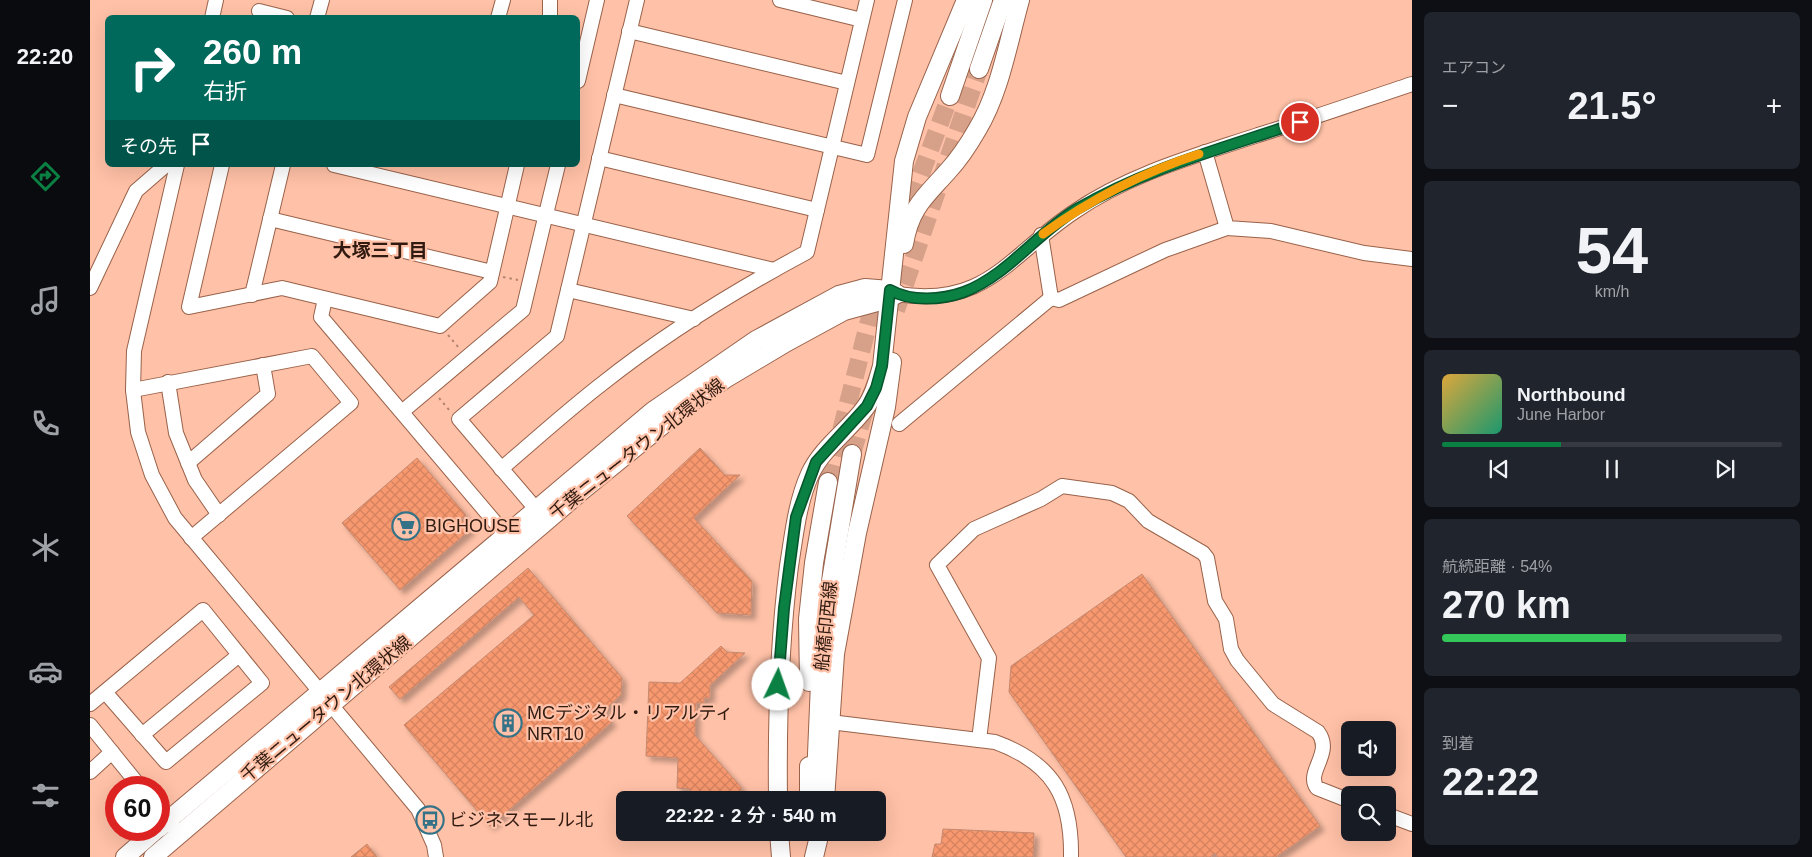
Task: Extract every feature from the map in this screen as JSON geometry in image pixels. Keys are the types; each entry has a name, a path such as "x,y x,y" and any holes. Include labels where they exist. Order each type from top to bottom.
{"main road":[{"path":"826,791 835,654 856,532 886,407 892,294 904,160 917,117 966,0"},
{"path":"950,96 983,0"},
{"path":"979,69 1003,0"},
{"path":"778,791 779,668 784,608 796,517 816,462 867,406 876,388 882,366 892,294 907,225 925,194 949,170 978,130 994,92 1020,0"},
{"name":"千葉ニュータウン北環状線","path":"153,857 326,697 537,515 725,379 844,311 892,294"},
{"name":"船橋印西線","path":"815,791 816,733 822,635 852,454"},
{"name":"船橋印西線","path":"809,791 808,619 814,563 828,482"},
{"name":"千葉ニュータウン北環状線","path":"170,814 326,697"},
{"name":"千葉ニュータウン北環状線","path":"125,857 141,841"},
{"path":"779,841 781,857"},
{"path":"813,841 814,857"},
{"path":"814,857 818,841"}],"street":[{"path":"213,15 216,0"},
{"path":"318,15 322,0"},
{"path":"498,15 501,0"},
{"path":"550,0 550,15"},
{"path":"580,73 597,0"},
{"path":"537,515 501,468 459,419 557,336 637,0"},
{"path":"780,0 862,20"},
{"path":"501,468 604,382 694,319 807,252 867,0"},
{"path":"614,95 867,155 905,0"},
{"path":"259,9 278,15"},
{"path":"629,31 847,83"},
{"path":"892,294 930,298 945,297 976,287 1006,266 1041,235 1075,211 1139,176 1205,152 1412,84"},
{"path":"1205,152 1227,228"},
{"path":"599,158 817,210"},
{"path":"90,288 136,191 164,167"},
{"path":"177,167 134,351 133,390 138,432 146,461 175,518 418,809 434,845 436,857"},
{"path":"222,167 188,307 282,288 440,326 490,282 517,167"},
{"path":"252,294 282,167"},
{"path":"342,167 774,270"},
{"path":"403,411 523,310 558,167"},
{"path":"270,219 492,273"},
{"path":"1051,298 1059,300 1071,296 1165,250 1227,228 1271,231 1364,253 1412,259"},
{"path":"1041,235 1051,298"},
{"path":"568,290 694,319"},
{"path":"899,424 1051,298"},
{"path":"325,299 321,317 403,411 499,527"},
{"path":"133,390 312,356 351,402 191,538"},
{"path":"188,462 268,394 263,365"},
{"path":"168,382 176,433 194,480 219,515"},
{"path":"979,740 989,658 937,565 945,554 974,529 1041,499 1062,486 1112,493 1129,501 1148,521 1203,552 1207,558 1215,601 1226,620 1231,649 1237,660 1273,704 1318,732 1322,737 1324,745 1314,779 1317,788 1341,797"},
{"path":"90,704 202,610 262,683 166,762 105,692"},
{"path":"142,735 239,655"},
{"path":"830,722 995,742 1014,749 1033,761 1053,780 1065,802 1072,830 1071,857"},
{"path":"90,724 131,776"},
{"path":"90,772 112,752"},
{"path":"1396,818 1412,824"},
{"path":"170,828 179,834"}],"path":[{"path":"492,273 530,283"},
{"path":"440,326 467,358"},
{"path":"430,388 459,419"}],"building":[{"path":"700,448 725,475 740,475 694,518 752,581 751,615 717,613 627,516"},
{"name":"BIGHOUSE","path":"417,458 466,515 461,519 471,529 400,590 342,523"},
{"name":"MCデジタル・リアルティ NRT10","path":"528,568 622,678 621,695 603,711 612,722 490,826 404,725 534,615 519,597 400,699 389,687"},
{"path":"1142,574 1320,826 1276,857 1218,857 1215,853 1210,857 1126,857 1009,692 1011,666"},
{"path":"721,646 727,652 745,653 710,685 710,698 704,698 704,703 696,703 695,735 741,787 741,791 691,791 689,789 677,788 678,758 646,756 649,682 680,683"},
{"path":"943,829 1034,833 1033,857 932,857 935,844 941,844"},
{"path":"367,844 377,857 351,857"}],"tunnel":[{"path":"896,310 979,69"},
{"path":"902,225 950,96"},
{"path":"828,482 869,321 879,292"},
{"path":"852,454 866,406"}],"slow traffic":[{"path":"1043,234 1075,211 1109,191 1139,176 1199,154"}],"place":[{"name":"BIGHOUSE","path":"406,526"},
{"name":"MCデジタル・リアルティ NRT10","path":"508,723"},
{"name":"ビジネスモール北","path":"430,820"}],"district":[{"name":"大塚三丁目","path":"380,250"}],"route":[{"path":"778,685 784,608 796,517 809,476 816,462 867,406 876,388 882,366 890,290 897,294 930,298 945,297 976,287 1006,266 1041,235 1075,211 1109,191 1139,176 1185,159 1300,122"}]}
